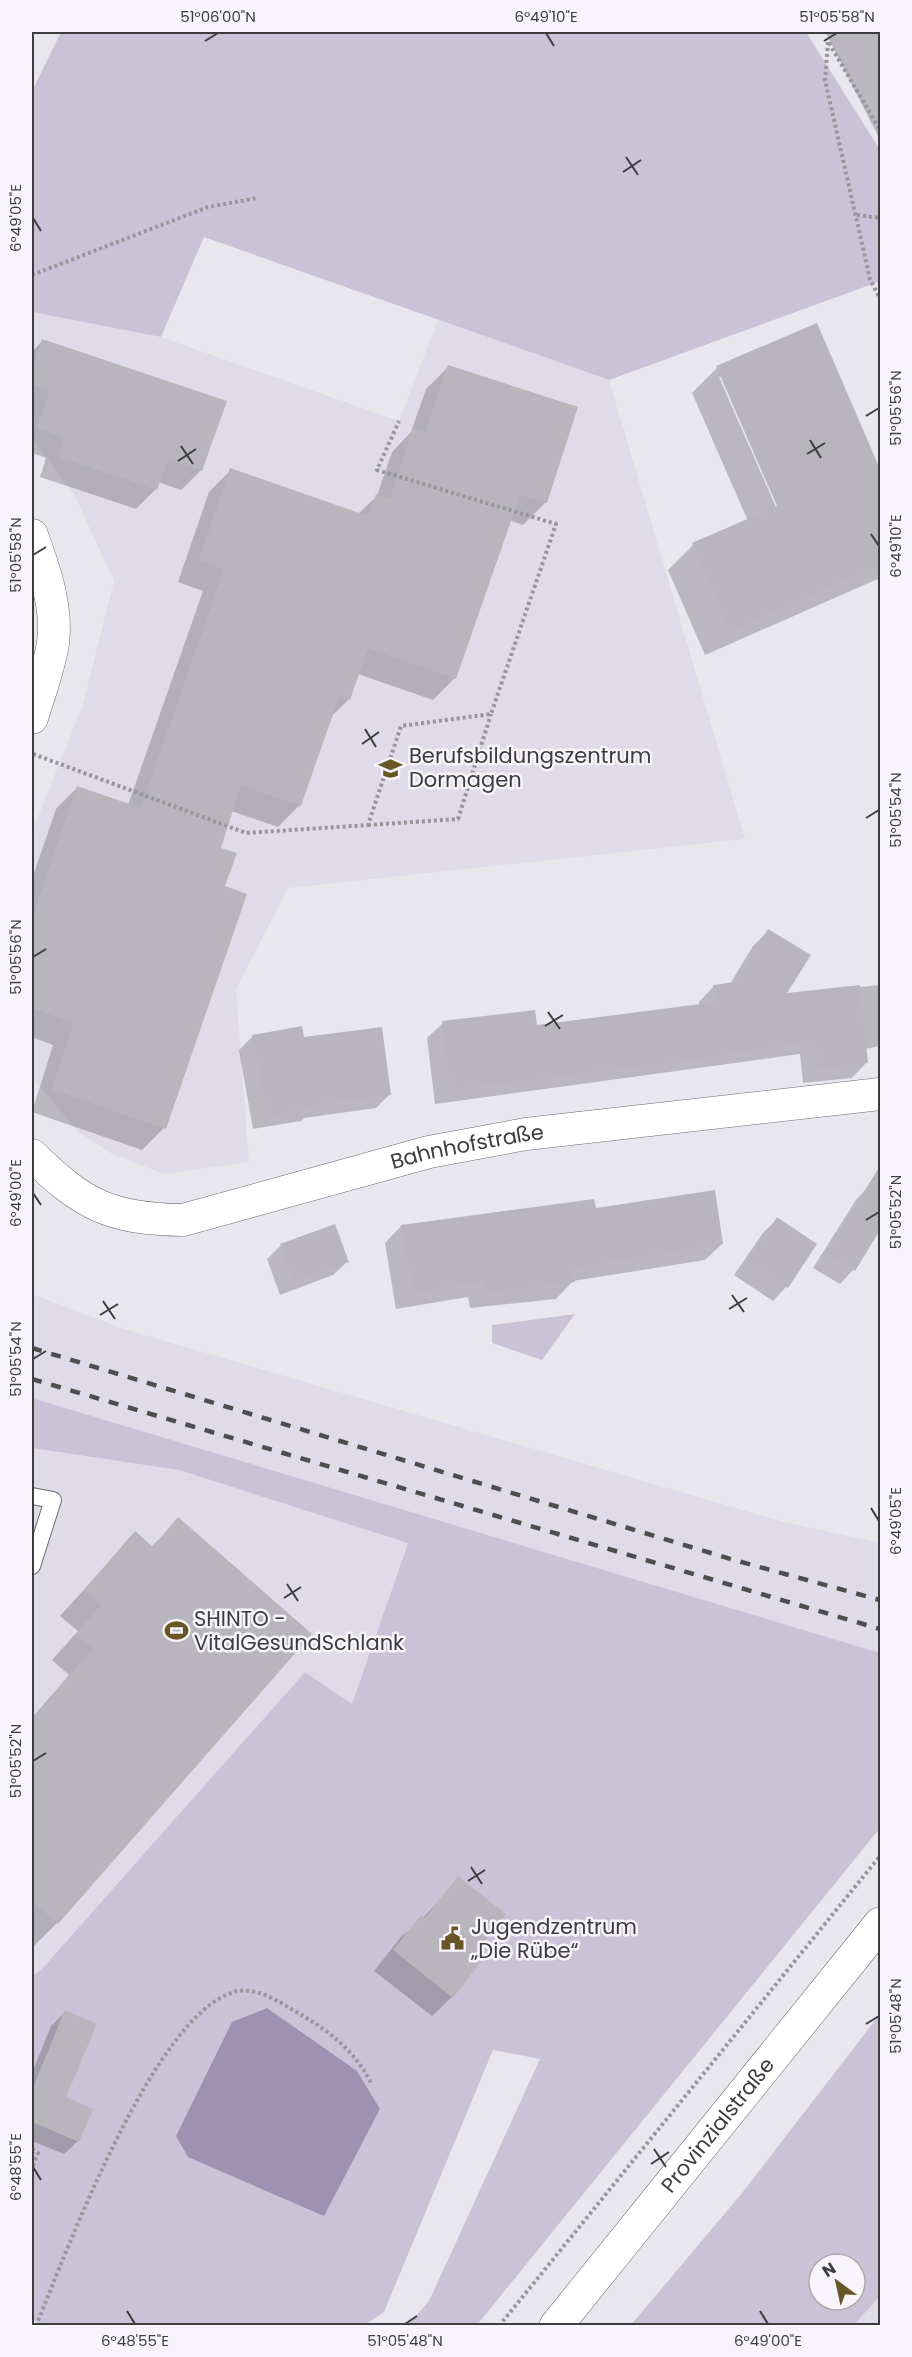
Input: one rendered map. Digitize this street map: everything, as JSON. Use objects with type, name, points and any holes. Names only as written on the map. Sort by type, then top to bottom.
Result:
[{"type":"main road","name":"Provinzialstraße","points":[[556,2325],[880,1924]]},
{"type":"street","points":[[32,536],[37,567],[51,601],[53,642],[32,718]]},
{"type":"street","name":"Bahnhofstraße","points":[[32,1155],[66,1188],[98,1206],[142,1219],[183,1220],[457,1146],[526,1134],[880,1094]]},
{"type":"lane","points":[[32,1496],[53,1500],[32,1566]]},
{"type":"path","points":[[880,130],[828,42],[825,80],[870,279],[880,299]]},
{"type":"path","points":[[32,275],[208,207],[257,198]]},
{"type":"path","points":[[857,216],[880,218]]},
{"type":"path","points":[[32,753],[246,833],[458,819],[556,524],[377,470],[399,421]]},
{"type":"path","points":[[368,825],[401,726],[491,714]]},
{"type":"path","points":[[499,2325],[880,1856]]},
{"type":"path","points":[[36,2325],[95,2180],[165,2054],[202,2010],[235,1992],[266,1994],[344,2044],[371,2083]]},
{"type":"path","points":[[32,2149],[38,2153],[32,2167]]},
{"type":"shaded area","points":[[61,32],[806,32],[880,150],[880,286],[878,282],[609,380],[204,237],[161,337],[32,312],[32,91]]},
{"type":"shaded area","name":"Berufsbildungszentrum Dormagen","points":[[32,312],[161,337],[399,421],[438,320],[609,380],[745,839],[288,888],[236,989],[249,1162],[164,1174],[112,1154],[78,1132],[32,1077],[32,832],[83,704],[114,581],[74,494],[32,439]]},
{"type":"shaded area","points":[[32,1294],[124,1329],[784,1522],[880,1543],[880,1653],[32,1398]]},
{"type":"shaded area","points":[[575,1314],[542,1360],[492,1343],[492,1325]]},
{"type":"shaded area","points":[[32,1398],[880,1653],[880,1828],[477,2325],[408,2325],[429,2301],[540,2059],[493,2050],[384,2312],[365,2325],[44,2326],[32,2320],[32,1976],[41,1970],[305,1672],[352,1704],[408,1543],[179,1470],[32,1448]]},
{"type":"shaded area","points":[[32,1448],[179,1470],[408,1542],[352,1704],[305,1672],[41,1970],[32,1976]]},
{"type":"shaded area","points":[[267,2008],[357,2071],[380,2109],[324,2216],[188,2157],[176,2136],[232,2022]]},
{"type":"shaded area","points":[[880,2014],[880,2296],[867,2310],[867,2252],[807,2252],[807,2312],[866,2312],[854,2325],[631,2325],[742,2193]]},
{"type":"shaded area","points":[[880,2296],[880,2325],[854,2325],[867,2312]]},
{"type":"building","points":[[817,323],[880,469],[880,565],[730,631],[692,543],[777,506],[716,366]]},
{"type":"building","points":[[42,339],[227,401],[202,471],[168,459],[157,490],[59,457],[65,438],[37,428],[50,390],[32,384],[32,371]]},
{"type":"building","points":[[448,365],[578,407],[547,503],[520,495],[456,679],[368,648],[350,700],[339,697],[301,806],[241,785],[221,848],[237,853],[225,886],[247,894],[166,1129],[51,1089],[74,1023],[32,1008],[32,918],[77,786],[141,808],[224,569],[199,560],[230,468],[368,516],[376,494],[390,499],[413,429],[425,432]]},
{"type":"building","points":[[768,929],[811,955],[787,993],[860,985],[868,1063],[818,1069],[815,1040],[700,1059],[450,1090],[442,1021],[535,1010],[537,1025],[716,1002],[713,985],[736,982]]},
{"type":"building","points":[[302,1026],[304,1037],[382,1027],[391,1095],[316,1105],[316,1108],[267,1116],[252,1035]]},
{"type":"building","points":[[880,1166],[880,1230],[855,1271],[826,1253]]},
{"type":"building","points":[[715,1190],[723,1244],[572,1268],[575,1282],[486,1292],[484,1281],[413,1293],[401,1225],[594,1199],[596,1208]]},
{"type":"building","points":[[777,1217],[817,1244],[788,1288],[747,1261]]},
{"type":"building","points":[[335,1224],[349,1262],[294,1282],[280,1244]]},
{"type":"building","points":[[178,1517],[312,1634],[58,1924],[32,1901],[32,1718],[93,1649],[76,1634],[101,1605],[84,1590],[135,1531],[153,1547]]},
{"type":"building","points":[[458,1876],[506,1914],[473,1956],[481,1962],[453,1998],[393,1950],[421,1915],[425,1918]]},
{"type":"building","points":[[65,2010],[97,2024],[66,2097],[93,2109],[79,2142],[32,2122],[32,2090]]},
{"type":"railway","points":[[32,1348],[734,1560],[880,1600]]},
{"type":"railway","points":[[32,1379],[880,1629]]},
{"type":"place","name":"Berufsbildungszentrum Dormagen","points":[[391,768]]},
{"type":"place","name":"SHINTO - VitalGesundSchlank","points":[[176,1631]]},
{"type":"place","name":"Jugendzentrum „Die Rübe“","points":[[453,1939]]}]
